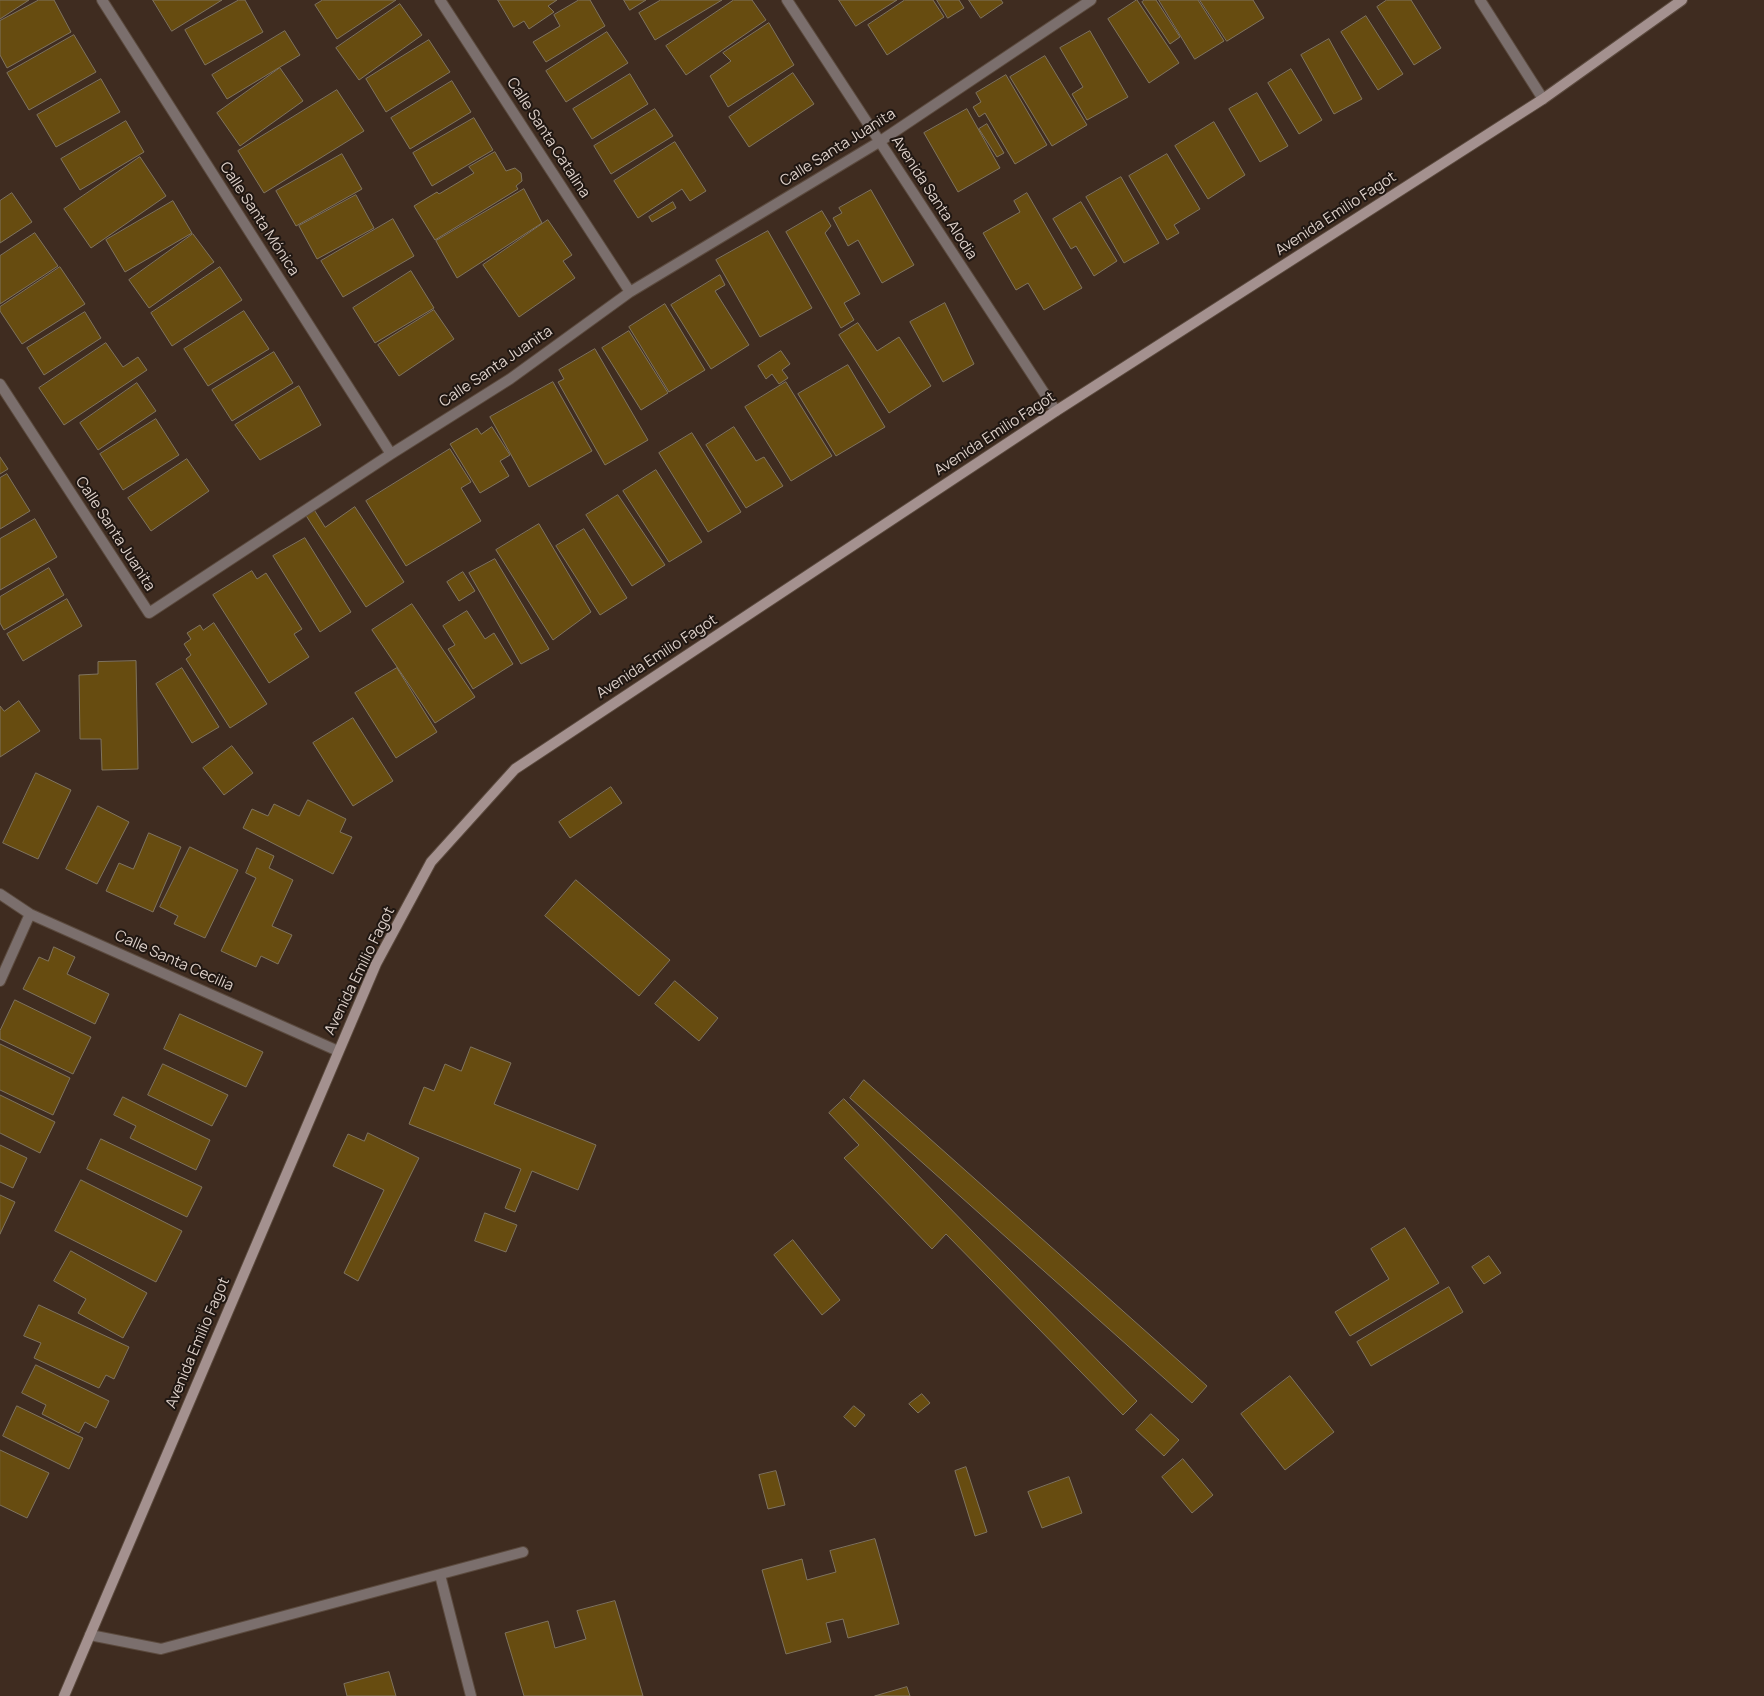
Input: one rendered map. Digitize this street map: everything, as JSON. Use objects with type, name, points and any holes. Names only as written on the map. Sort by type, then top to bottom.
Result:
[{"type":"street","name":"Calle Santa Mónica","points":[[102,0],[391,454]]},
{"type":"street","name":"Calle Santa Catalina","points":[[440,0],[630,292]]},
{"type":"street","name":"Avenida Santa Alodia","points":[[787,0],[1056,411]]},
{"type":"street","name":"Calle Santa Juanita","points":[[0,384],[149,613],[391,454],[510,379],[630,292],[879,142],[1091,0]]},
{"type":"street","points":[[1480,0],[1543,99]]},
{"type":"street","name":"Avenida Emilio Fagot","points":[[64,1696],[376,964],[431,862],[515,769],[1056,411],[1543,99],[1682,0]]},
{"type":"street","name":"Calle Santa Cecilia","points":[[0,894],[30,914],[338,1051]]},
{"type":"street","points":[[0,981],[30,914]]},
{"type":"street","points":[[90,1635],[161,1649],[523,1552]]},
{"type":"street","points":[[440,1575],[472,1696]]},
{"type":"building","points":[[0,0],[29,0],[0,19]]},
{"type":"building","points":[[39,0],[54,0],[71,32],[7,68],[0,55],[0,21]]},
{"type":"building","points":[[153,0],[222,0],[172,31]]},
{"type":"building","points":[[239,0],[245,0],[263,32],[205,65],[185,30]]},
{"type":"building","points":[[323,0],[396,0],[337,39],[315,5]]},
{"type":"building","points":[[498,0],[557,0],[548,6],[554,12],[529,29],[524,21],[514,27]]},
{"type":"building","points":[[579,0],[590,0],[605,26],[546,62],[533,42],[560,26],[554,15]]},
{"type":"building","points":[[624,0],[646,0],[630,10]]},
{"type":"building","points":[[661,0],[722,0],[655,40],[639,13]]},
{"type":"building","points":[[734,0],[752,0],[766,20],[686,75],[666,46]]},
{"type":"building","points":[[839,0],[897,0],[856,26]]},
{"type":"building","points":[[905,0],[933,0],[944,17],[887,55],[868,25]]},
{"type":"building","points":[[937,0],[959,0],[964,8],[948,18]]},
{"type":"building","points":[[969,0],[1001,0],[1003,3],[981,18]]},
{"type":"building","points":[[1137,0],[1179,63],[1149,83],[1108,19]]},
{"type":"building","points":[[1145,0],[1156,0],[1180,37],[1170,44],[1142,2]]},
{"type":"building","points":[[1159,0],[1198,0],[1224,41],[1195,59]]},
{"type":"building","points":[[1200,0],[1253,0],[1264,18],[1227,41]]},
{"type":"building","points":[[1387,0],[1411,0],[1441,48],[1414,65],[1377,7]]},
{"type":"building","points":[[400,4],[422,35],[359,80],[336,48]]},
{"type":"building","points":[[1366,16],[1403,74],[1378,90],[1341,32]]},
{"type":"building","points":[[769,23],[794,65],[728,107],[710,76],[731,61],[723,53]]},
{"type":"building","points":[[285,31],[300,55],[227,99],[212,75]]},
{"type":"building","points":[[1090,31],[1128,97],[1087,120],[1072,94],[1083,87],[1060,48]]},
{"type":"building","points":[[607,32],[628,63],[566,102],[546,71]]},
{"type":"building","points":[[74,35],[96,72],[29,110],[7,73]]},
{"type":"building","points":[[1329,39],[1362,99],[1334,114],[1301,55]]},
{"type":"building","points":[[429,40],[450,72],[386,112],[366,79]]},
{"type":"building","points":[[1045,56],[1087,125],[1052,146],[1010,77]]},
{"type":"building","points":[[280,68],[303,101],[240,146],[217,113]]},
{"type":"building","points":[[1291,69],[1322,120],[1299,134],[1268,83]]},
{"type":"building","points":[[793,73],[814,104],[749,147],[729,117]]},
{"type":"building","points":[[630,74],[648,104],[592,139],[573,109]]},
{"type":"building","points":[[1006,75],[1047,145],[1015,164],[985,113],[979,117],[973,107],[981,102],[976,93]]},
{"type":"building","points":[[101,79],[120,112],[56,147],[37,115]]},
{"type":"building","points":[[452,81],[471,112],[410,149],[391,118]]},
{"type":"building","points":[[337,90],[364,131],[264,193],[238,151]]},
{"type":"building","points":[[1257,93],[1288,146],[1260,162],[1229,109]]},
{"type":"building","points":[[655,109],[673,136],[611,174],[594,146]]},
{"type":"building","points":[[967,109],[1000,168],[958,192],[924,133]]},
{"type":"building","points":[[474,118],[493,150],[432,186],[413,153]]},
{"type":"building","points":[[126,121],[144,152],[80,190],[61,159]]},
{"type":"building","points":[[1214,122],[1245,175],[1208,199],[1175,146]]},
{"type":"building","points":[[987,124],[1004,153],[997,157],[979,129]]},
{"type":"building","points":[[675,142],[706,191],[690,201],[682,189],[638,218],[614,181]]},
{"type":"building","points":[[495,152],[506,171],[515,168],[521,173],[522,181],[516,186],[518,189],[435,240],[414,206],[437,192],[439,194],[474,173],[469,167]]},
{"type":"building","points":[[342,154],[362,189],[296,226],[276,191]]},
{"type":"building","points":[[1167,154],[1200,209],[1174,225],[1179,233],[1167,240],[1129,176]]},
{"type":"building","points":[[140,157],[166,196],[91,248],[64,209]]},
{"type":"building","points":[[1121,177],[1159,243],[1124,263],[1086,197]]},
{"type":"building","points":[[524,189],[542,223],[457,278],[436,241]]},
{"type":"building","points":[[871,190],[914,265],[882,283],[858,240],[848,246],[833,218],[842,213],[839,208]]},
{"type":"building","points":[[12,193],[32,222],[0,243],[0,201]]},
{"type":"building","points":[[1027,193],[1082,288],[1044,310],[1028,283],[1016,290],[983,233],[1020,212],[1014,201]]},
{"type":"building","points":[[356,195],[374,228],[317,259],[299,226]]},
{"type":"building","points":[[173,201],[192,233],[125,272],[106,240]]},
{"type":"building","points":[[673,202],[676,208],[652,222],[649,217]]},
{"type":"building","points":[[1081,202],[1117,261],[1094,276],[1076,246],[1071,249],[1053,219]]},
{"type":"building","points":[[822,211],[831,226],[825,233],[860,294],[844,303],[854,320],[841,328],[786,232]]},
{"type":"building","points":[[393,219],[414,256],[343,297],[321,261]]},
{"type":"building","points":[[548,220],[572,255],[563,261],[575,278],[519,317],[483,265]]},
{"type":"building","points":[[768,231],[812,308],[760,337],[716,260]]},
{"type":"building","points":[[35,233],[58,266],[0,304],[0,256]]},
{"type":"building","points":[[193,234],[214,262],[149,308],[129,280]]},
{"type":"building","points":[[60,267],[85,304],[22,344],[0,311],[0,307]]},
{"type":"building","points":[[220,267],[242,300],[172,346],[151,313]]},
{"type":"building","points":[[411,271],[434,308],[375,343],[353,308]]},
{"type":"building","points":[[720,275],[725,285],[715,291],[749,345],[711,369],[671,305]]},
{"type":"building","points":[[945,303],[974,364],[943,382],[910,322]]},
{"type":"building","points":[[665,304],[705,370],[669,392],[629,327]]},
{"type":"building","points":[[434,310],[454,339],[399,376],[378,345]]},
{"type":"building","points":[[244,311],[269,349],[208,386],[184,349]]},
{"type":"building","points":[[85,312],[101,338],[44,375],[27,348]]},
{"type":"building","points":[[858,323],[877,351],[899,337],[931,386],[889,413],[839,335]]},
{"type":"building","points":[[629,331],[668,393],[641,410],[602,348]]},
{"type":"building","points":[[106,343],[123,367],[138,357],[147,370],[64,425],[39,388]]},
{"type":"building","points":[[595,349],[648,440],[605,465],[558,382],[564,379],[559,370]]},
{"type":"building","points":[[781,351],[790,364],[782,370],[788,378],[779,384],[772,374],[766,379],[758,366]]},
{"type":"building","points":[[274,352],[293,383],[232,421],[212,390]]},
{"type":"building","points":[[848,365],[885,427],[836,456],[798,394]]},
{"type":"building","points":[[553,382],[592,451],[529,487],[490,417]]},
{"type":"building","points":[[786,382],[832,456],[791,481],[745,407]]},
{"type":"building","points":[[137,383],[156,411],[98,450],[80,423]]},
{"type":"building","points":[[299,386],[321,425],[260,460],[235,425]]},
{"type":"building","points":[[156,419],[179,455],[123,490],[100,454]]},
{"type":"building","points":[[492,427],[510,455],[500,461],[509,476],[480,493],[450,444],[477,428],[481,434]]},
{"type":"building","points":[[734,427],[756,461],[764,457],[783,486],[746,508],[706,445]]},
{"type":"building","points":[[692,433],[741,512],[708,532],[659,453]]},
{"type":"building","points":[[450,449],[471,482],[461,488],[481,521],[406,566],[366,501]]},
{"type":"building","points":[[0,457],[8,469],[0,474]]},
{"type":"building","points":[[187,459],[209,491],[151,531],[128,498]]},
{"type":"building","points":[[656,470],[702,542],[669,562],[623,491]]},
{"type":"building","points":[[7,474],[30,511],[0,529],[0,478]]},
{"type":"building","points":[[618,495],[665,565],[632,586],[586,515]]},
{"type":"building","points":[[355,507],[404,582],[366,607],[305,514],[313,508],[325,527]]},
{"type":"building","points":[[35,519],[57,557],[0,590],[0,539]]},
{"type":"building","points":[[539,524],[591,612],[553,640],[496,550]]},
{"type":"building","points":[[584,529],[627,598],[600,615],[556,546]]},
{"type":"building","points":[[305,538],[351,612],[320,632],[273,556]]},
{"type":"building","points":[[495,559],[549,649],[521,664],[469,573]]},
{"type":"building","points":[[49,568],[64,595],[4,630],[0,623],[0,597]]},
{"type":"building","points":[[252,571],[257,579],[266,573],[302,629],[294,634],[309,657],[269,683],[213,595]]},
{"type":"building","points":[[463,572],[475,591],[459,601],[447,582]]},
{"type":"building","points":[[67,599],[82,626],[23,661],[7,634]]},
{"type":"building","points":[[412,604],[475,697],[435,723],[372,630]]},
{"type":"building","points":[[467,611],[485,639],[494,633],[513,664],[473,689],[448,649],[455,645],[443,626]]},
{"type":"building","points":[[214,623],[267,704],[230,728],[186,659],[191,655],[184,644],[191,639],[187,633],[200,625],[203,630]]},
{"type":"building","points":[[136,661],[138,769],[102,770],[101,739],[80,739],[79,675],[98,674],[98,662]]},
{"type":"building","points":[[182,668],[219,727],[192,743],[156,684]]},
{"type":"building","points":[[397,668],[437,732],[396,758],[355,693]]},
{"type":"building","points":[[19,701],[40,731],[0,757],[0,706],[4,711]]},
{"type":"building","points":[[353,718],[393,781],[353,806],[313,743]]},
{"type":"building","points":[[232,746],[253,773],[224,795],[203,768]]},
{"type":"building","points":[[36,773],[71,790],[38,859],[3,843]]},
{"type":"building","points":[[611,787],[622,803],[570,838],[559,822]]},
{"type":"building","points":[[308,800],[346,819],[340,832],[352,837],[333,874],[243,828],[252,809],[268,816],[274,804],[299,816]]},
{"type":"building","points":[[98,806],[129,822],[97,884],[66,869]]},
{"type":"building","points":[[149,833],[181,847],[153,912],[106,891],[119,863],[133,869]]},
{"type":"building","points":[[190,847],[238,870],[205,938],[174,924],[178,916],[160,907]]},
{"type":"building","points":[[257,848],[274,856],[269,868],[293,880],[272,926],[292,935],[278,964],[261,956],[256,967],[221,951],[256,878],[246,873]]},
{"type":"building","points":[[576,880],[670,960],[639,996],[545,916]]},
{"type":"building","points":[[54,947],[75,957],[67,974],[109,994],[95,1024],[23,989],[39,957],[48,961]]},
{"type":"building","points":[[675,981],[718,1018],[699,1041],[655,1004]]},
{"type":"building","points":[[15,1000],[91,1037],[73,1074],[0,1039],[0,1031]]},
{"type":"building","points":[[180,1014],[263,1052],[246,1087],[164,1049]]},
{"type":"building","points":[[0,1044],[70,1078],[53,1115],[0,1090]]},
{"type":"building","points":[[471,1047],[511,1063],[494,1104],[596,1145],[578,1190],[532,1171],[515,1212],[505,1208],[521,1169],[409,1124],[424,1087],[434,1091],[445,1064],[461,1071]]},
{"type":"building","points":[[163,1064],[228,1095],[212,1126],[148,1095]]},
{"type":"building","points":[[864,1080],[1207,1386],[1192,1403],[850,1098]]},
{"type":"building","points":[[0,1095],[55,1122],[40,1153],[0,1133]]},
{"type":"building","points":[[123,1097],[210,1140],[196,1170],[130,1138],[136,1126],[114,1115]]},
{"type":"building","points":[[844,1099],[1137,1401],[1123,1415],[946,1234],[932,1249],[844,1158],[859,1145],[829,1113]]},
{"type":"building","points":[[368,1133],[419,1158],[358,1281],[344,1273],[384,1190],[333,1166],[348,1134],[364,1141]]},
{"type":"building","points":[[101,1139],[202,1187],[187,1217],[87,1169]]},
{"type":"building","points":[[0,1145],[27,1158],[13,1188],[0,1182]]},
{"type":"building","points":[[81,1180],[182,1231],[156,1282],[55,1231]]},
{"type":"building","points":[[0,1195],[15,1202],[0,1234]]},
{"type":"building","points":[[485,1213],[517,1225],[506,1252],[475,1241]]},
{"type":"building","points":[[1405,1228],[1439,1283],[1350,1336],[1335,1312],[1389,1279],[1371,1249]]},
{"type":"building","points":[[793,1240],[840,1300],[822,1315],[774,1255]]},
{"type":"building","points":[[71,1251],[147,1293],[123,1338],[78,1313],[86,1299],[54,1281]]},
{"type":"building","points":[[1489,1256],[1501,1273],[1484,1284],[1472,1267]]},
{"type":"building","points":[[1449,1287],[1463,1312],[1371,1366],[1357,1342]]},
{"type":"building","points":[[39,1305],[129,1347],[114,1379],[106,1375],[99,1388],[34,1358],[41,1343],[24,1336]]},
{"type":"building","points":[[36,1365],[109,1401],[96,1428],[85,1422],[79,1433],[42,1414],[46,1405],[22,1393]]},
{"type":"building","points":[[1290,1376],[1334,1432],[1285,1470],[1241,1414]]},
{"type":"building","points":[[922,1394],[930,1403],[918,1413],[909,1404]]},
{"type":"building","points":[[17,1406],[83,1438],[69,1469],[3,1436]]},
{"type":"building","points":[[854,1406],[865,1415],[855,1427],[844,1417]]},
{"type":"building","points":[[1151,1414],[1179,1440],[1164,1456],[1136,1430]]},
{"type":"building","points":[[0,1450],[49,1473],[27,1518],[0,1505]]},
{"type":"building","points":[[1183,1459],[1213,1495],[1192,1513],[1162,1477]]},
{"type":"building","points":[[966,1467],[987,1532],[975,1536],[955,1471]]},
{"type":"building","points":[[776,1471],[785,1505],[768,1509],[759,1475]]},
{"type":"building","points":[[1069,1477],[1082,1513],[1042,1528],[1028,1492]]},
{"type":"building","points":[[875,1539],[899,1624],[848,1638],[843,1619],[826,1623],[831,1642],[786,1654],[762,1570],[802,1559],[807,1580],[836,1572],[830,1551]]},
{"type":"building","points":[[615,1601],[643,1696],[524,1696],[505,1633],[548,1621],[555,1648],[586,1639],[577,1611]]},
{"type":"building","points":[[389,1672],[396,1696],[347,1696],[344,1684]]},
{"type":"building","points":[[907,1687],[910,1696],[875,1696]]}]
